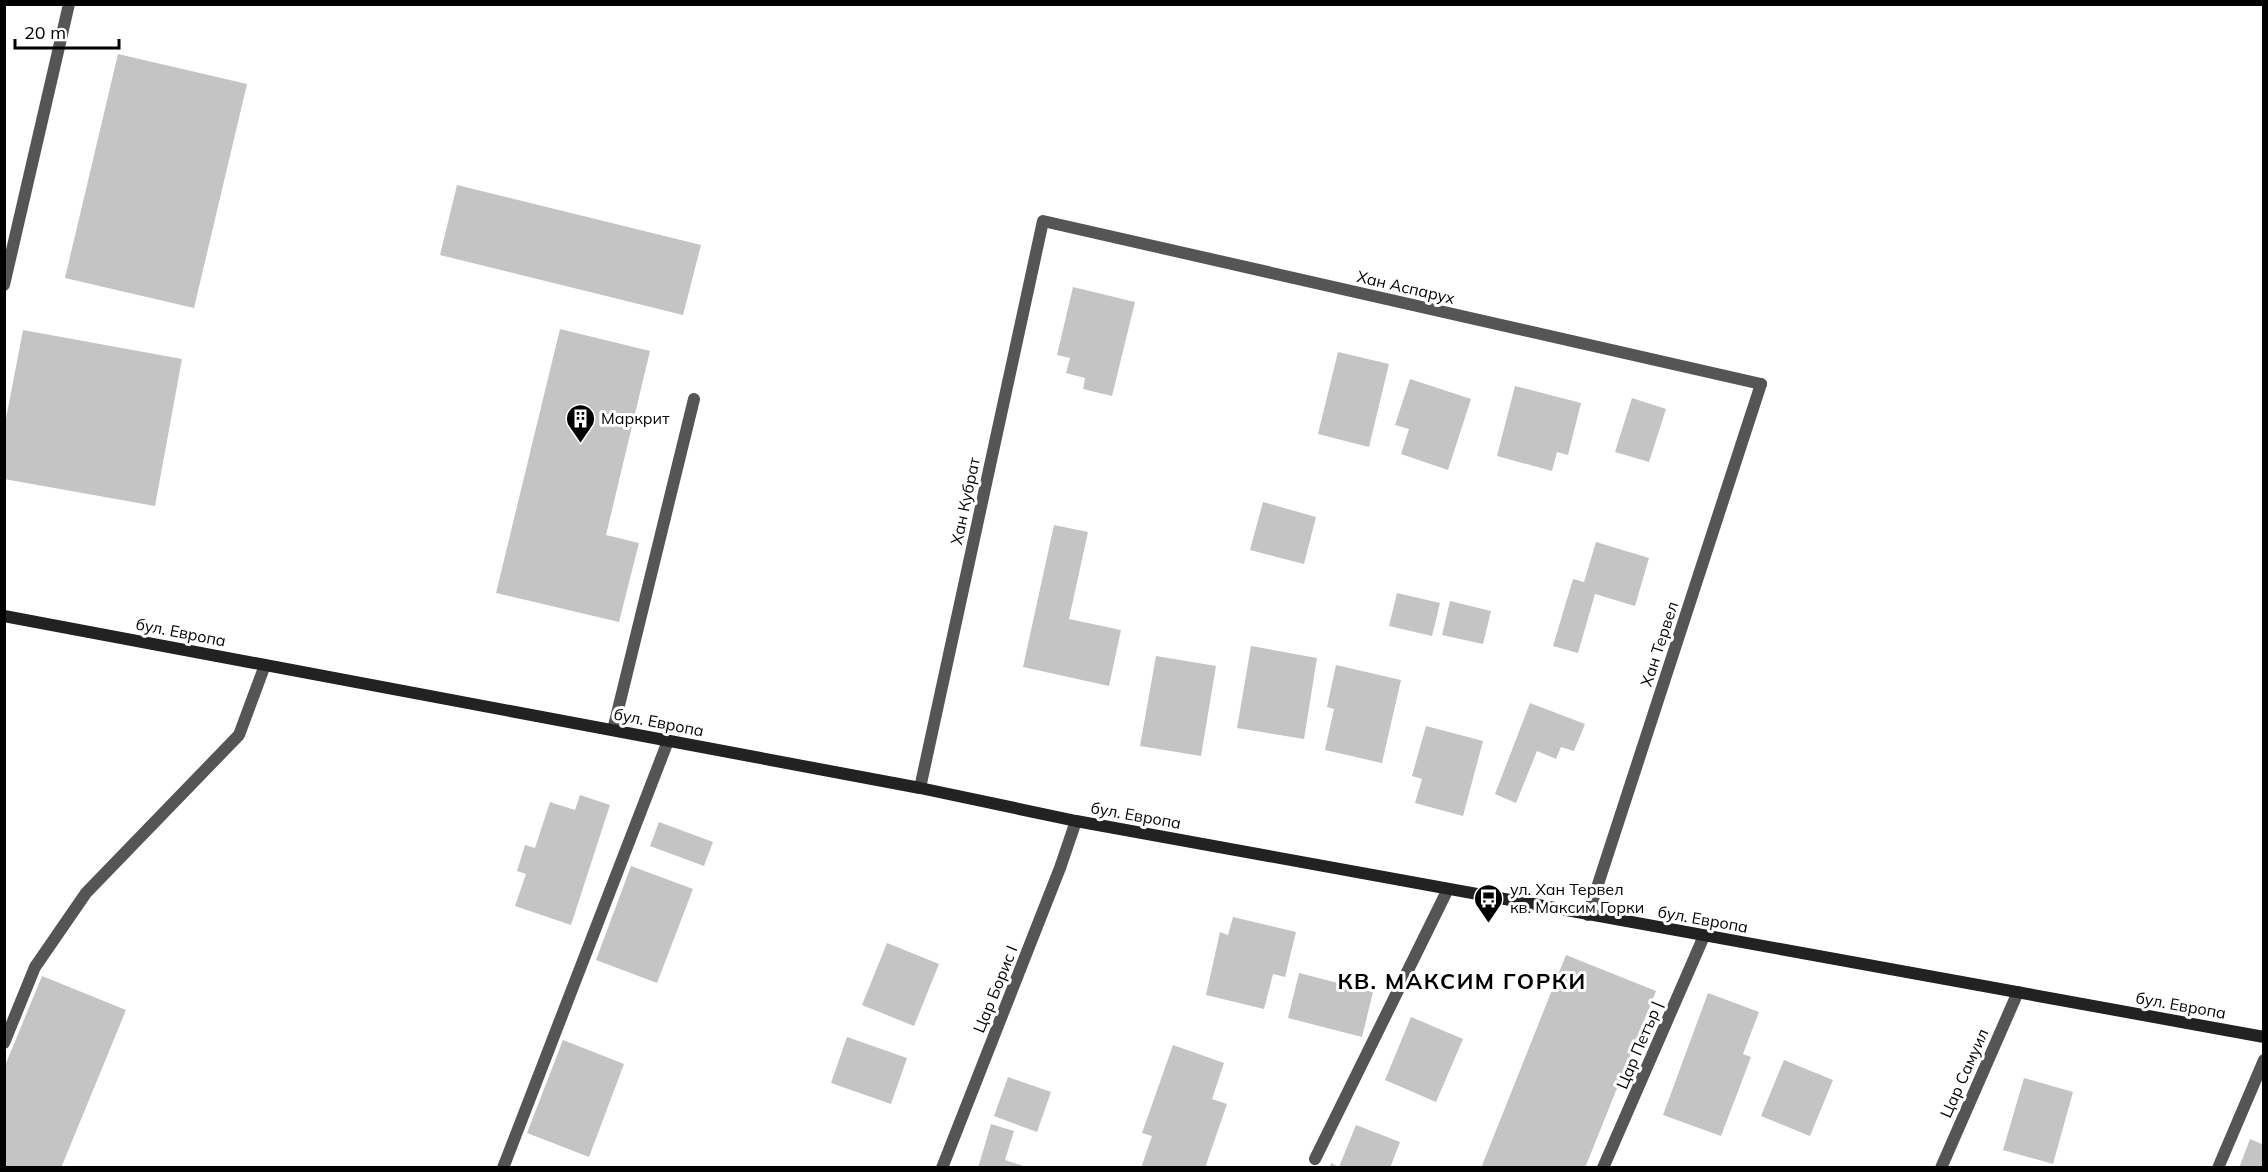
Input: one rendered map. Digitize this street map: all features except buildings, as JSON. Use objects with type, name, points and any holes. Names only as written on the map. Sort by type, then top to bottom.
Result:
[{"type":"street","points":[[4,285],[69,4]]},
{"type":"street","name":"Хан Аспарух","points":[[1043,221],[1761,384]]},
{"type":"street","name":"Хан Кубрат","points":[[920,788],[1043,221]]},
{"type":"street","name":"Хан Тервел","points":[[1588,915],[1761,384]]},
{"type":"street","points":[[613,730],[694,399]]},
{"type":"street","name":"бул. Европа","points":[[4,616],[920,788],[1076,821],[2264,1037]]},
{"type":"street","points":[[4,1043],[35,967],[86,893],[239,735],[264,665]]},
{"type":"street","points":[[503,1167],[668,741]]},
{"type":"street","name":"Цар Борис I","points":[[942,1167],[1060,868],[1076,821]]},
{"type":"street","points":[[1315,1159],[1448,889]]},
{"type":"street","name":"Цар Петър |","points":[[1603,1167],[1704,936]]},
{"type":"street","name":"Цар Самуил","points":[[1941,1167],[2018,992]]},
{"type":"street","points":[[2218,1167],[2264,1060]]},
{"type":"place","name":"Маркрит","points":[[580,444]]},
{"type":"place","name":"ул. Хан Тервел кв. Максим Горки","points":[[1489,924]]},
{"type":"district","name":"КВ. МАКСИМ ГОРКИ","points":[[1462,981]]}]
